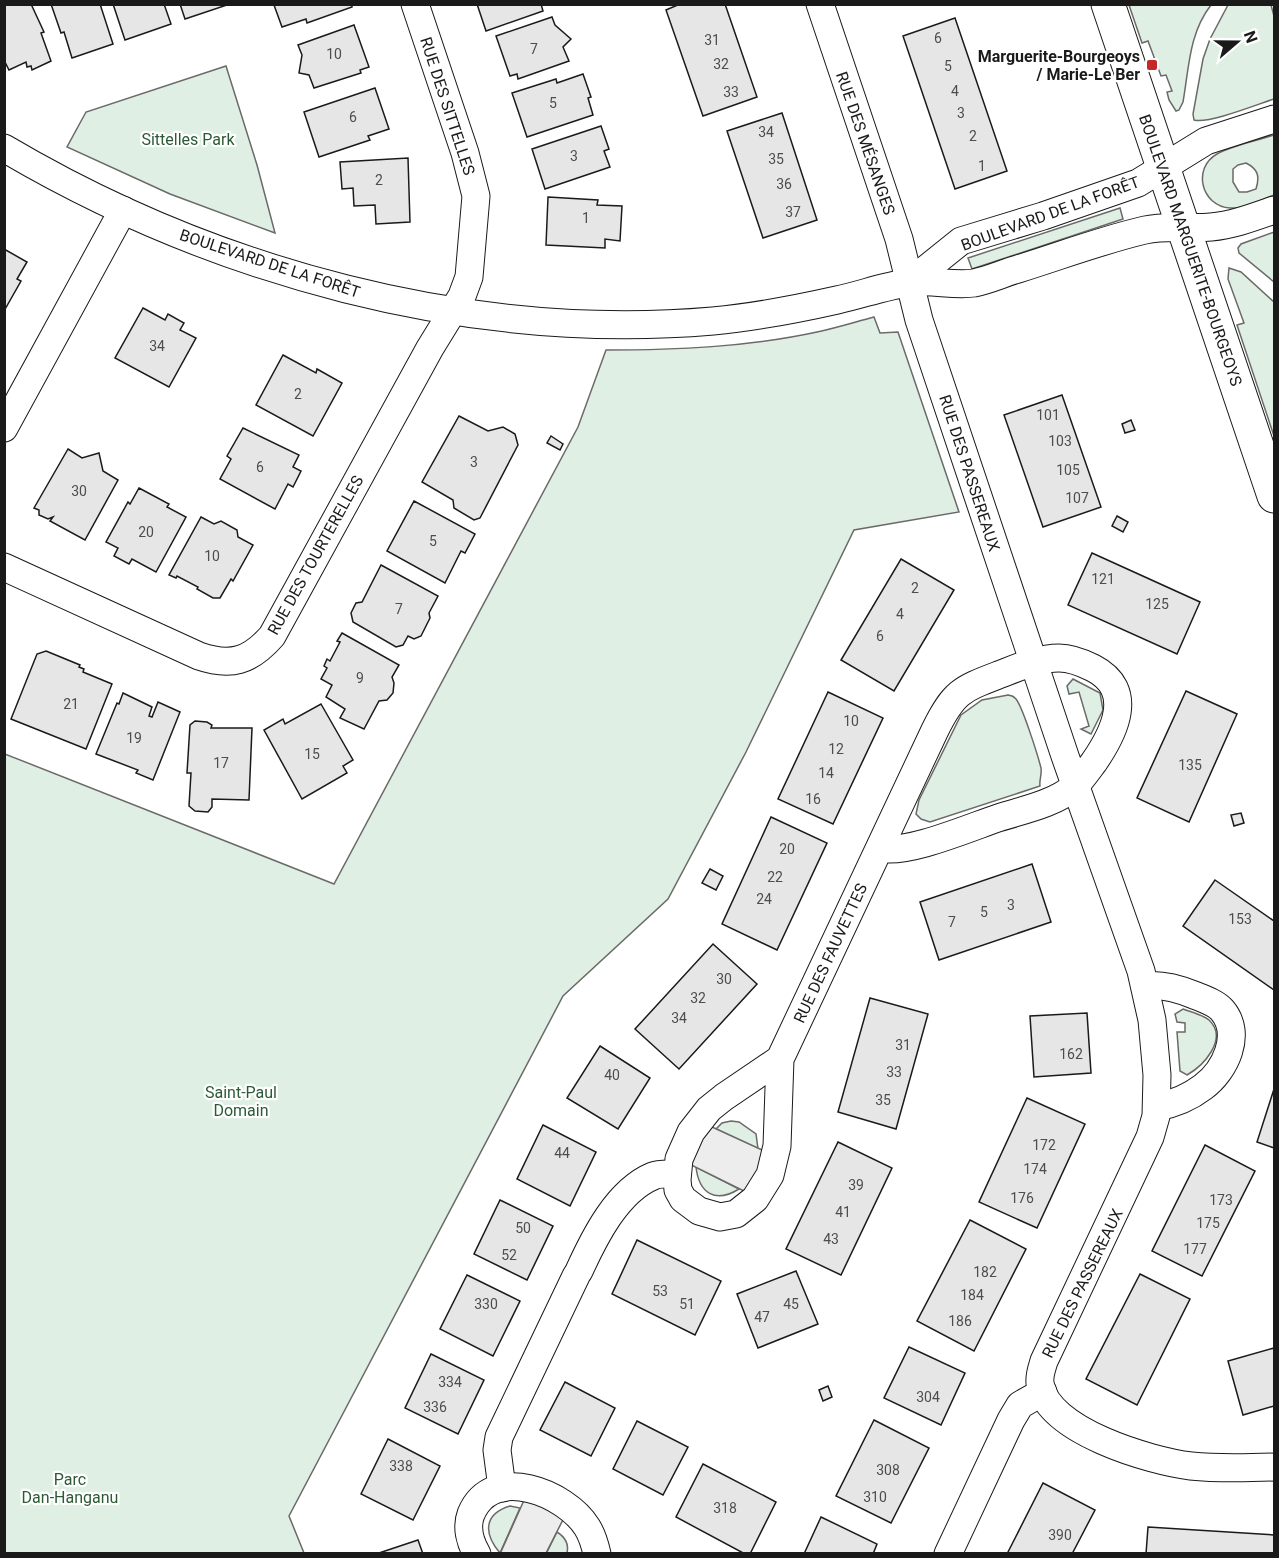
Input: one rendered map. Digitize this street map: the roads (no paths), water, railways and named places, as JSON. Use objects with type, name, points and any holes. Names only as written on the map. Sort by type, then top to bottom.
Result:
[{"type":"street","name":"RUE DES SITTELLES","points":[[415,4],[465,153],[476,196],[470,277],[462,296],[452,311]]},
{"type":"street","name":"RUE DES MÉSANGES","points":[[820,4],[899,239],[910,282]]},
{"type":"street","name":"BOULEVARD MARGUERITE-BOURGEOYS","points":[[1108,4],[1275,496]]},
{"type":"street","name":"BOULEVARD DE LA FORÊT","points":[[910,282],[961,241],[1138,183],[1206,141],[1275,119]]},
{"type":"street","name":"BOULEVARD DE LA FORÊT","points":[[4,148],[46,172],[123,210],[224,251],[312,280],[398,302],[452,311],[517,318],[618,324],[717,321],[794,309],[910,282],[974,283],[1149,229],[1210,227],[1233,223],[1275,210]]},
{"type":"street","points":[[4,428],[123,210]]},
{"type":"street","name":"RUE DES PASSEREAUX","points":[[910,282],[919,320],[1145,986],[1155,1044],[1157,1107],[1150,1137],[1044,1360],[1040,1383],[1043,1392]]},
{"type":"street","name":"RUE DES TOURTERELLES","points":[[4,567],[199,656],[216,662],[248,657],[272,636],[452,311]]},
{"type":"street","points":[[880,848],[895,850],[924,843],[1040,804],[1065,793],[1075,785],[1112,732],[1119,710],[1116,693],[1107,677],[1074,660],[1059,658],[1034,663]]},
{"type":"street","name":"RUE DES FAUVETTES","points":[[780,1059],[709,1109],[691,1132],[679,1159],[678,1190],[683,1199],[699,1211],[720,1217],[736,1214],[754,1199],[770,1175],[777,1146],[780,1059],[945,709],[955,696],[978,683],[1034,663]]},
{"type":"street","points":[[1145,986],[1172,988],[1212,1002],[1222,1010],[1231,1028],[1232,1040],[1229,1053],[1212,1079],[1185,1097],[1157,1107]]},
{"type":"street","points":[[502,1488],[497,1450],[499,1437],[595,1237],[626,1196],[639,1184],[654,1176],[677,1173]]},
{"type":"street","points":[[948,1554],[1011,1420],[1020,1405],[1043,1392],[1054,1409],[1076,1427],[1100,1440],[1132,1452],[1190,1466],[1275,1467]]},
{"type":"street","points":[[477,1554],[470,1534],[470,1516],[482,1497],[502,1488],[523,1487],[561,1503],[586,1526],[597,1554]]},
{"type":"place","name":"Marguerite-Bourgeoys / Marie-Le Ber","points":[[1152,65]]},
{"type":"park label","name":"Sittelles Park","points":[[188,139]]},
{"type":"park label","name":"Saint-Paul Domain","points":[[241,1101]]},
{"type":"park label","name":"Parc Dan-Hanganu","points":[[70,1488]]}]
